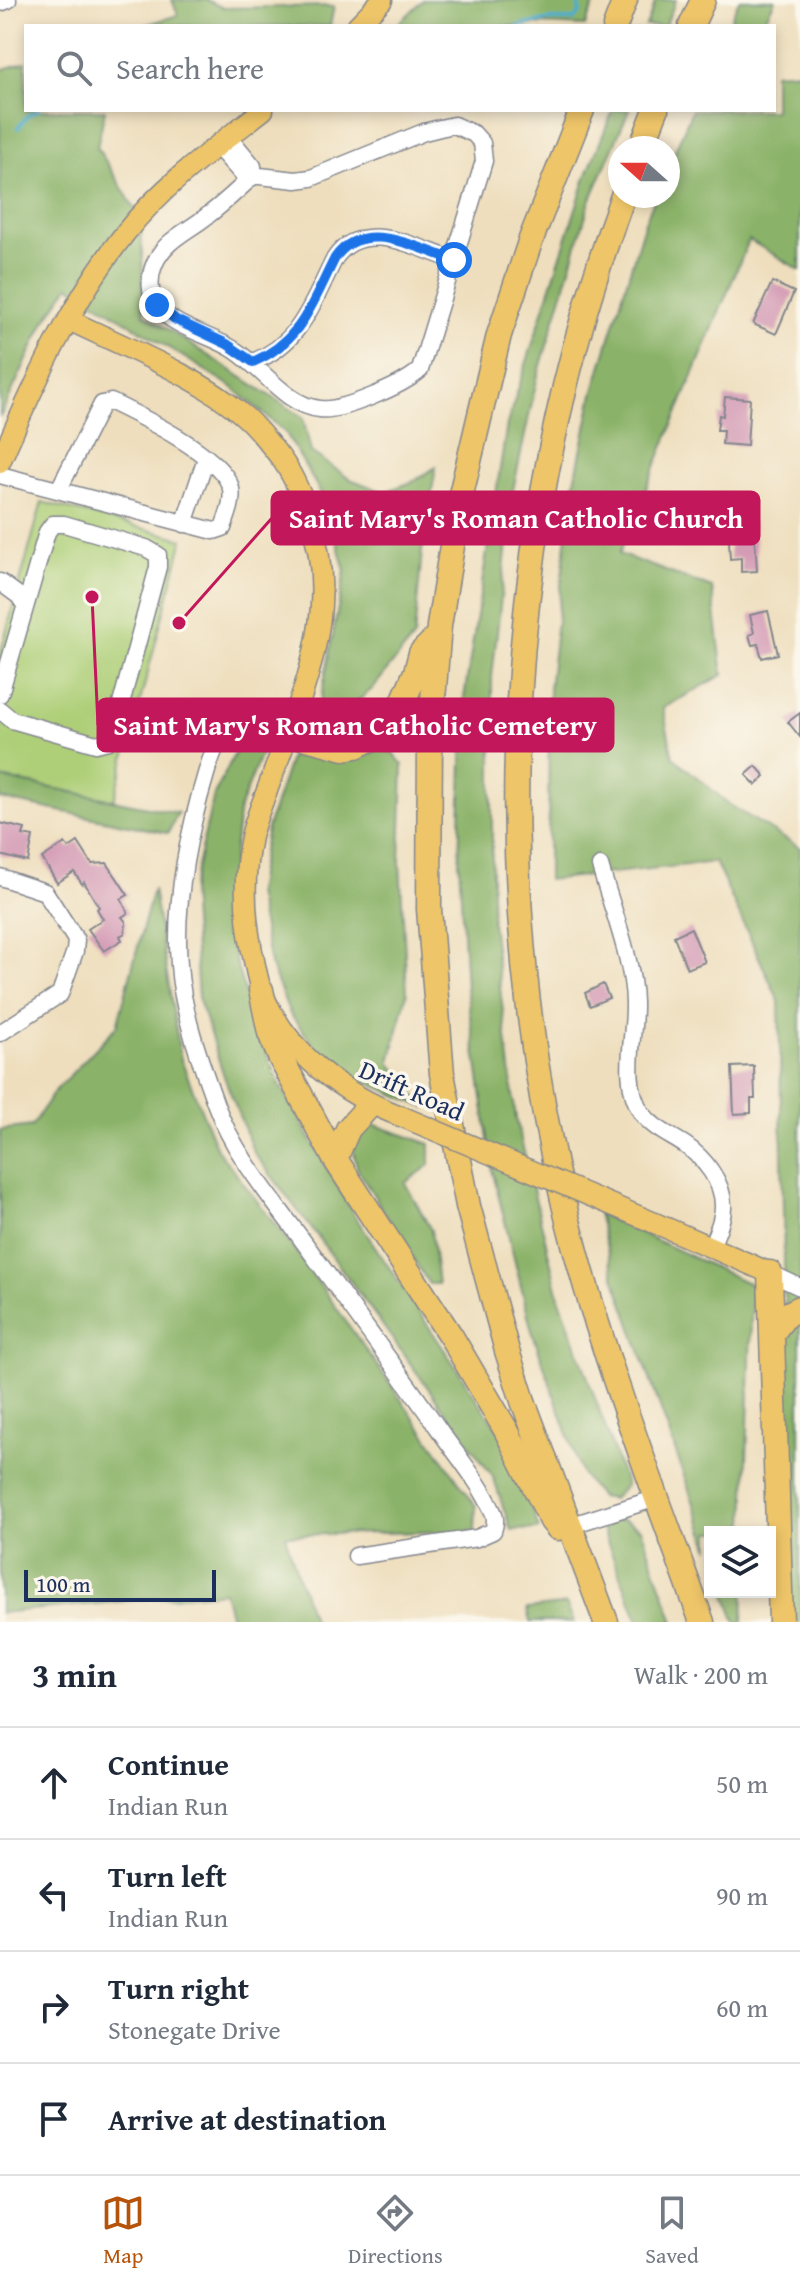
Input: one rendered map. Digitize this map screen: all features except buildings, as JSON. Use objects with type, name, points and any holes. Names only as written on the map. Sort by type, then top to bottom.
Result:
[{"type":"highway","points":[[616,24],[625,0]]},
{"type":"highway","points":[[692,24],[703,0]]},
{"type":"highway","points":[[581,112],[522,265],[489,373],[459,503],[439,635],[430,737],[429,909],[442,1074],[468,1206],[507,1351],[540,1452],[606,1622]]},
{"type":"highway","points":[[646,136],[655,112]]},
{"type":"highway","points":[[619,208],[560,405],[534,549],[524,619],[518,725],[518,850],[528,1008],[537,1073],[567,1219],[657,1498],[702,1622]]},
{"type":"highway","points":[[287,733],[344,748],[376,736],[399,711],[421,653],[439,635]]},
{"type":"highway","points":[[261,990],[270,1033],[280,1057],[335,1159],[452,1338],[506,1430],[552,1521],[578,1549]]},
{"type":"highway","points":[[335,1159],[348,1129],[370,1105]]},
{"type":"highway","points":[[770,1273],[781,1622]]},
{"type":"highway","points":[[773,1332],[786,1315],[800,1308]]},
{"type":"main road","points":[[359,24],[382,0]]},
{"type":"main road","points":[[0,462],[28,398],[69,320],[126,231],[157,197],[260,112]]},
{"type":"main road","name":"Drift Road","points":[[69,320],[220,398],[245,417],[282,459],[294,480],[315,534],[320,554],[321,627],[310,669],[252,833],[245,870],[244,904],[261,990],[274,1014],[315,1067],[370,1105],[770,1273]]},
{"type":"street","points":[[0,3],[8,0]]},
{"type":"street","points":[[454,125],[474,134],[482,143],[484,161],[454,260],[420,370],[410,380],[322,410],[298,402],[253,362],[227,344],[165,313],[157,305],[151,288],[153,267],[160,252],[253,176],[296,180],[311,178],[424,132],[454,125]]},
{"type":"street","points":[[223,142],[253,166],[253,176]]},
{"type":"street","points":[[253,362],[278,350],[290,339],[335,258],[355,239],[378,236],[454,260]]},
{"type":"street","points":[[0,475],[214,531],[223,528],[230,505],[231,487],[206,458],[111,402],[102,404],[59,489]]},
{"type":"street","points":[[184,524],[206,458]]},
{"type":"street","points":[[0,694],[47,532],[53,524],[146,548],[158,555],[158,567],[112,737],[102,744],[96,744],[12,720],[0,710]]},
{"type":"street","points":[[0,582],[19,596],[25,605]]},
{"type":"street","points":[[287,733],[261,722],[238,722],[221,736],[211,757],[197,804],[180,900],[179,968],[188,1014],[217,1107],[245,1162],[407,1383],[479,1487],[495,1518],[493,1531],[477,1538],[356,1556]]},
{"type":"street","points":[[600,866],[635,999],[630,1075],[633,1087],[640,1111],[657,1128],[687,1146],[719,1183],[724,1204],[711,1247]]},
{"type":"street","points":[[0,877],[45,892],[76,940],[60,994],[0,1033]]},
{"type":"street","points":[[770,1273],[800,1287]]},
{"type":"street","points":[[569,1526],[657,1498]]},
{"type":"green space","points":[[172,0],[207,0],[223,8],[334,6],[330,24],[149,24],[178,15]]},
{"type":"green space","points":[[423,0],[596,0],[586,24],[398,24]]},
{"type":"green space","points":[[656,0],[676,0],[666,24],[647,24]]},
{"type":"green space","points":[[739,0],[775,0],[763,24],[729,24]]},
{"type":"green space","points":[[24,63],[24,112],[105,112],[97,147],[141,219],[144,314],[303,417],[311,452],[350,479],[384,492],[412,482],[436,467],[422,551],[414,637],[373,688],[344,713],[317,719],[345,571],[326,502],[286,433],[232,387],[69,286],[44,323],[0,417],[0,70]]},
{"type":"green space","points":[[800,71],[800,270],[749,240],[619,554],[712,588],[723,675],[663,708],[673,757],[730,805],[800,848],[800,1622],[791,1622],[779,1001],[715,862],[548,880],[549,689],[571,500],[593,394],[651,208],[680,208],[680,138],[691,112],[776,112],[776,73]]},
{"type":"green space","points":[[612,112],[628,112],[618,136],[608,136],[608,159],[590,201],[537,379],[513,490],[492,677],[492,922],[516,1119],[559,1297],[626,1485],[613,1499],[600,1497],[582,1475],[532,1331],[493,1173],[466,988],[459,861],[464,698],[507,424],[586,177]]},
{"type":"green space","points":[[42,502],[183,539],[114,800],[0,778],[0,655]]},
{"type":"green space","points":[[244,735],[266,741],[239,810],[230,886],[229,940],[252,1016],[280,1085],[354,1215],[512,1451],[539,1529],[511,1530],[493,1477],[254,1153],[225,1079],[198,997],[191,891],[214,795]]},
{"type":"green space","points":[[380,748],[393,753],[403,765],[400,862],[407,993],[390,1062],[424,1107],[345,1073],[317,1049],[290,1014],[270,964],[256,893],[267,828],[293,749],[327,757],[349,758],[370,754]]},
{"type":"green space","points":[[0,778],[178,813],[168,833],[0,799]]},
{"type":"green space","points":[[153,889],[181,1060],[217,1149],[304,1262],[476,1506],[475,1531],[285,1535],[313,1622],[232,1622],[224,1592],[0,1613],[0,1130],[32,1126],[54,1092],[117,1026]]},
{"type":"green space","points":[[369,1123],[430,1144],[430,1165],[405,1183],[431,1230],[438,1284],[429,1284],[357,1168],[353,1147]]},
{"type":"green space","points":[[598,1213],[752,1285],[745,1526],[704,1526],[704,1532],[615,1280]]},
{"type":"green space","points":[[613,1520],[623,1520],[641,1529],[674,1622],[639,1622],[602,1529]]},
{"type":"green space","points":[[727,1598],[744,1598],[743,1622],[736,1622]]},
{"type":"green space","points":[[566,1604],[574,1622],[530,1622],[527,1609]]},
{"type":"waterway","points":[[529,24],[573,20],[580,13],[577,0]]},
{"type":"waterway","points":[[18,128],[28,115],[35,112]]},
{"type":"place","name":"Saint Mary's Roman Catholic Cemetery","points":[[92,597]]},
{"type":"place","name":"Saint Mary's Roman Catholic Church","points":[[179,623]]},
{"type":"route","points":[[157,305],[176,320],[227,344],[253,362],[278,350],[290,339],[335,258],[355,239],[378,236],[454,260]]}]
